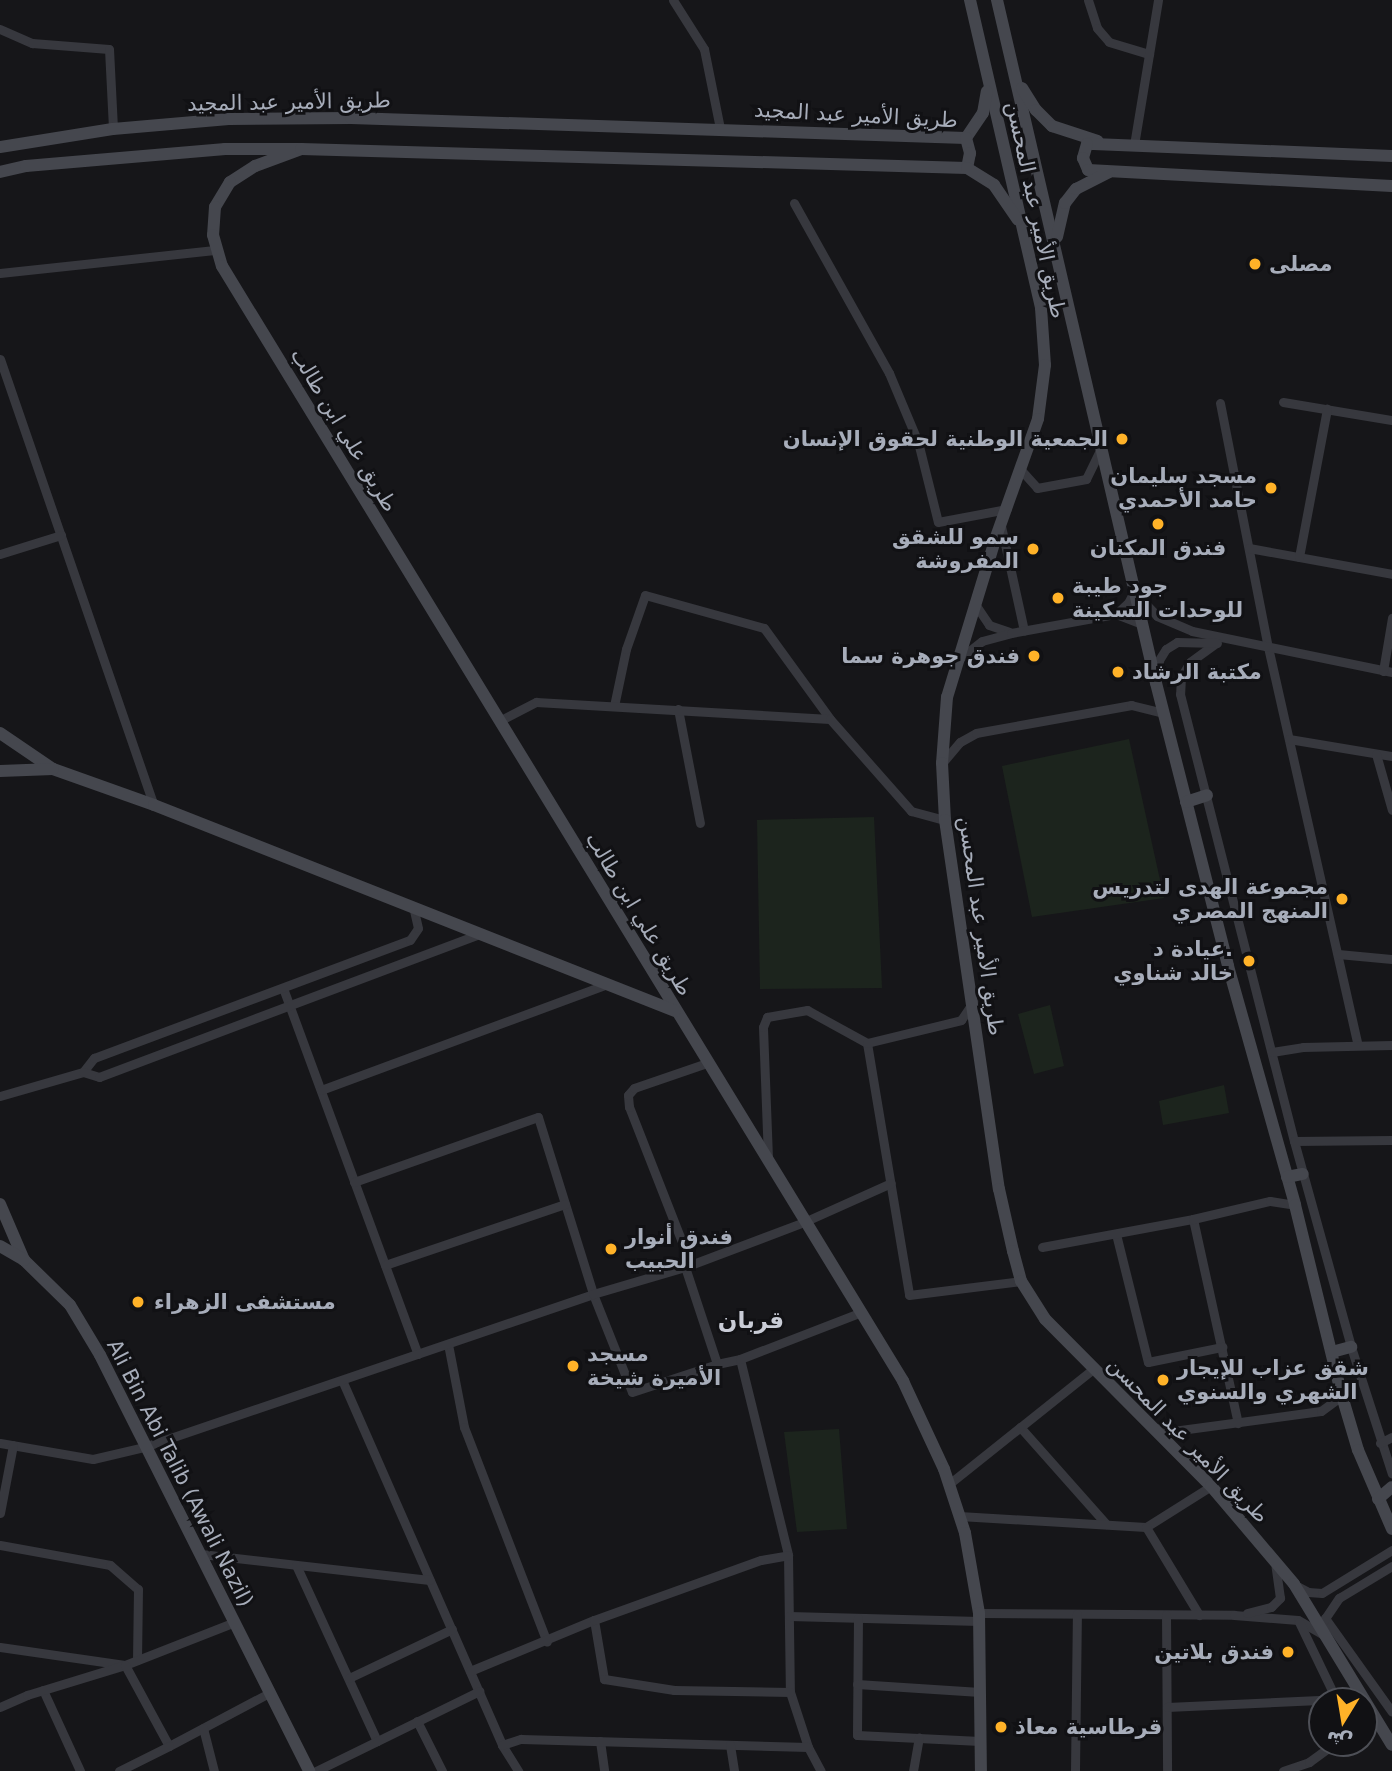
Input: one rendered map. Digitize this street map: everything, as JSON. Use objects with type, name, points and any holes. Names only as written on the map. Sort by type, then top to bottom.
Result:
[{"type":"main road","name":"طريق الأمير عبد المحسن","points":[[970,0],[1041,308],[1045,365],[1038,419],[975,604],[947,697],[942,763],[945,820],[999,1189],[1021,1280],[1045,1319],[1211,1486],[1275,1561],[1294,1584],[1322,1627],[1357,1687]]},
{"type":"main road","name":"طريق الأمير عبد المحسن","points":[[997,0],[1163,713],[1295,1205],[1342,1396],[1358,1450],[1392,1529]]},
{"type":"main road","points":[[1016,77],[1036,110],[1052,126],[1112,145]]},
{"type":"main road","points":[[966,138],[983,113],[989,84]]},
{"type":"main road","name":"طريق الأمير عبد المجيد","points":[[0,147],[113,129],[229,119],[351,118],[966,138],[971,153],[967,168]]},
{"type":"main road","points":[[1392,156],[1087,144],[1083,158],[1088,170],[1110,172],[1392,186]]},
{"type":"main road","points":[[0,172],[26,166],[225,149],[967,168],[994,185],[1023,228]]},
{"type":"main road","name":"طريق علي ابن طالب","points":[[301,149],[255,166],[230,182],[215,206],[213,235],[222,266],[859,1313],[903,1381],[949,1484],[959,1516],[979,1617],[981,1771]]},
{"type":"main road","points":[[1056,248],[1059,218],[1065,203],[1076,189],[1110,172]]},
{"type":"main road","points":[[0,733],[53,769],[154,805],[675,1011]]},
{"type":"main road","points":[[0,771],[53,769]]},
{"type":"main road","points":[[1186,802],[1207,795]]},
{"type":"main road","points":[[1287,1177],[1303,1174]]},
{"type":"main road","name":"Ali Bin Abi Talib (Awali Nazil)","points":[[0,1204],[24,1261],[70,1305],[100,1355],[309,1771]]},
{"type":"main road","points":[[0,1246],[24,1261]]},
{"type":"main road","points":[[1332,1352],[1352,1347]]},
{"type":"main road","points":[[1378,1499],[1392,1487]]},
{"type":"main road","name":"طريق الأمير عبد المحسن","points":[[1378,1729],[1392,1745]]},
{"type":"street","points":[[673,0],[704,49],[720,128]]},
{"type":"street","points":[[1088,0],[1097,28],[1109,42],[1149,54]]},
{"type":"street","points":[[1134,145],[1158,0]]},
{"type":"street","points":[[0,29],[32,43],[109,49],[113,129]]},
{"type":"street","points":[[794,203],[889,373],[918,442],[938,522],[1007,509]]},
{"type":"street","points":[[0,273],[217,250]]},
{"type":"street","points":[[0,359],[154,805]]},
{"type":"street","points":[[1283,402],[1392,420]]},
{"type":"street","points":[[1220,403],[1268,647],[1358,1045]]},
{"type":"street","points":[[1299,557],[1327,410]]},
{"type":"street","points":[[1021,470],[1037,488],[1086,479],[1097,460],[1102,444]]},
{"type":"street","points":[[1001,526],[1024,631]]},
{"type":"street","points":[[0,554],[61,535]]},
{"type":"street","points":[[1248,548],[1392,574]]},
{"type":"street","points":[[1116,614],[1128,603],[1135,591],[1157,615],[1192,631],[1387,671],[1392,618]]},
{"type":"street","points":[[614,706],[626,649],[645,595],[764,628],[830,719],[911,811],[945,820]]},
{"type":"street","points":[[975,604],[989,625],[1011,633]]},
{"type":"street","points":[[959,659],[982,641],[1011,633],[1116,614],[1144,625]]},
{"type":"street","points":[[1156,683],[1159,660],[1166,649],[1177,642],[1268,647]]},
{"type":"street","points":[[1216,643],[1190,662],[1181,677],[1180,694],[1294,1141],[1380,1443],[1392,1474]]},
{"type":"street","points":[[499,721],[536,702],[830,719]]},
{"type":"street","points":[[942,763],[960,742],[976,733],[1131,705],[1163,713]]},
{"type":"street","points":[[678,709],[700,823]]},
{"type":"street","points":[[1289,739],[1392,756]]},
{"type":"street","points":[[1376,754],[1392,810]]},
{"type":"street","points":[[83,1072],[94,1058],[410,940],[418,928],[413,907]]},
{"type":"street","points":[[0,1096],[83,1072],[99,1077],[480,934]]},
{"type":"street","points":[[1338,954],[1392,959]]},
{"type":"street","points":[[321,1090],[608,984]]},
{"type":"street","points":[[283,988],[418,1354]]},
{"type":"street","points":[[769,1164],[763,1027],[767,1017],[807,1010],[867,1043],[961,1020],[973,1002]]},
{"type":"street","points":[[867,1043],[909,1295],[1021,1280]]},
{"type":"street","points":[[1272,1052],[1392,1045]]},
{"type":"street","points":[[707,1063],[635,1088],[628,1095],[629,1107],[688,1266],[717,1364]]},
{"type":"street","points":[[355,1182],[538,1117],[593,1294],[632,1392],[740,1359],[859,1313]]},
{"type":"street","points":[[1294,1141],[1392,1140]]},
{"type":"street","points":[[0,1443],[93,1459],[144,1447],[593,1294],[688,1266],[804,1222],[891,1183]]},
{"type":"street","points":[[1042,1247],[1193,1219],[1270,1201],[1295,1205]]},
{"type":"street","points":[[385,1265],[565,1204]]},
{"type":"street","points":[[1193,1219],[1238,1423]]},
{"type":"street","points":[[1116,1234],[1148,1362],[1222,1347]]},
{"type":"street","points":[[448,1344],[464,1427],[547,1642]]},
{"type":"street","points":[[740,1359],[788,1555],[790,1692],[808,1747],[821,1771]]},
{"type":"street","points":[[949,1484],[1093,1369]]},
{"type":"street","points":[[342,1380],[502,1745],[518,1771]]},
{"type":"street","points":[[1153,1428],[1173,1431],[1321,1411],[1342,1396]]},
{"type":"street","points":[[1020,1427],[1106,1524]]},
{"type":"street","points":[[1380,1443],[1392,1437]]},
{"type":"street","points":[[0,1513],[13,1445]]},
{"type":"street","points":[[959,1516],[1146,1527],[1211,1486]]},
{"type":"street","points":[[1146,1527],[1199,1615]]},
{"type":"street","points":[[0,1545],[110,1564],[138,1589],[137,1660]]},
{"type":"street","points":[[1294,1584],[1308,1592],[1322,1593],[1392,1550]]},
{"type":"street","points":[[201,1554],[430,1580]]},
{"type":"street","points":[[470,1671],[547,1642],[594,1620],[761,1560],[788,1555]]},
{"type":"street","points":[[1234,1615],[1271,1607],[1280,1598],[1275,1561]]},
{"type":"street","points":[[296,1565],[377,1741]]},
{"type":"street","points":[[1322,1627],[1339,1598],[1392,1566]]},
{"type":"street","points":[[789,1616],[858,1618],[1077,1614],[1234,1615],[1298,1620],[1322,1627],[1392,1712]]},
{"type":"street","points":[[1075,1771],[1077,1614]]},
{"type":"street","points":[[1166,1615],[1167,1771]]},
{"type":"street","points":[[858,1618],[856,1735],[980,1741]]},
{"type":"street","points":[[594,1620],[604,1679],[674,1690],[790,1692]]},
{"type":"street","points":[[1298,1620],[1330,1687]]},
{"type":"street","points":[[0,1707],[43,1690],[125,1665],[234,1622]]},
{"type":"street","points":[[349,1678],[452,1629]]},
{"type":"street","points":[[0,1647],[125,1665]]},
{"type":"street","points":[[125,1665],[169,1746]]},
{"type":"street","points":[[857,1684],[980,1692]]},
{"type":"street","points":[[43,1690],[80,1771]]},
{"type":"street","points":[[316,1771],[479,1691]]},
{"type":"street","points":[[119,1771],[270,1693]]},
{"type":"street","points":[[1167,1707],[1308,1700]]},
{"type":"street","points":[[417,1721],[442,1771]]},
{"type":"street","points":[[203,1728],[214,1771]]},
{"type":"street","points":[[913,1771],[919,1738]]},
{"type":"street","points":[[502,1745],[521,1739],[808,1747]]},
{"type":"street","points":[[600,1741],[604,1771]]},
{"type":"street","points":[[730,1745],[734,1771]]},
{"type":"street","points":[[1283,1771],[1316,1757]]},
{"type":"shaded area","points":[[1129,739],[1164,898],[1032,917],[1002,766]]},
{"type":"shaded area","points":[[874,817],[882,988],[760,989],[757,820]]},
{"type":"shaded area","points":[[1050,1005],[1064,1066],[1034,1074],[1018,1014]]},
{"type":"shaded area","points":[[1224,1085],[1229,1113],[1163,1125],[1159,1101]]},
{"type":"shaded area","points":[[839,1429],[847,1529],[797,1532],[784,1432]]},
{"type":"place","name":"مصلى","points":[[1255,264]]},
{"type":"place","name":"الجمعية الوطنية لحقوق الإنسان","points":[[1122,439]]},
{"type":"place","name":"مسجد سليمان حامد الأحمدي","points":[[1271,488]]},
{"type":"place","name":"فندق المكنان","points":[[1158,524]]},
{"type":"place","name":"سمو للشقق المفروشة","points":[[1033,549]]},
{"type":"place","name":"جود طيبة للوحدات السكينة","points":[[1058,598]]},
{"type":"place","name":"فندق جوهرة سما","points":[[1034,656]]},
{"type":"place","name":"مكتبة الرشاد","points":[[1118,672]]},
{"type":"place","name":"مجموعة الهدى لتدريس المنهج المصري","points":[[1342,899]]},
{"type":"place","name":"عيادة د. خالد شناوي","points":[[1249,961]]},
{"type":"place","name":"فندق أنوار الحبيب","points":[[611,1249]]},
{"type":"place","name":"مستشفى الزهراء","points":[[138,1302]]},
{"type":"place","name":"مسجد الأميرة شيخة","points":[[573,1366]]},
{"type":"place","name":"شقق عزاب للإيجار الشهري والسنوي","points":[[1163,1380]]},
{"type":"place","name":"فندق بلاتين","points":[[1288,1652]]},
{"type":"place","name":"قرطاسية معاذ","points":[[1001,1727]]},
{"type":"district","name":"قربان","points":[[751,1320]]}]
